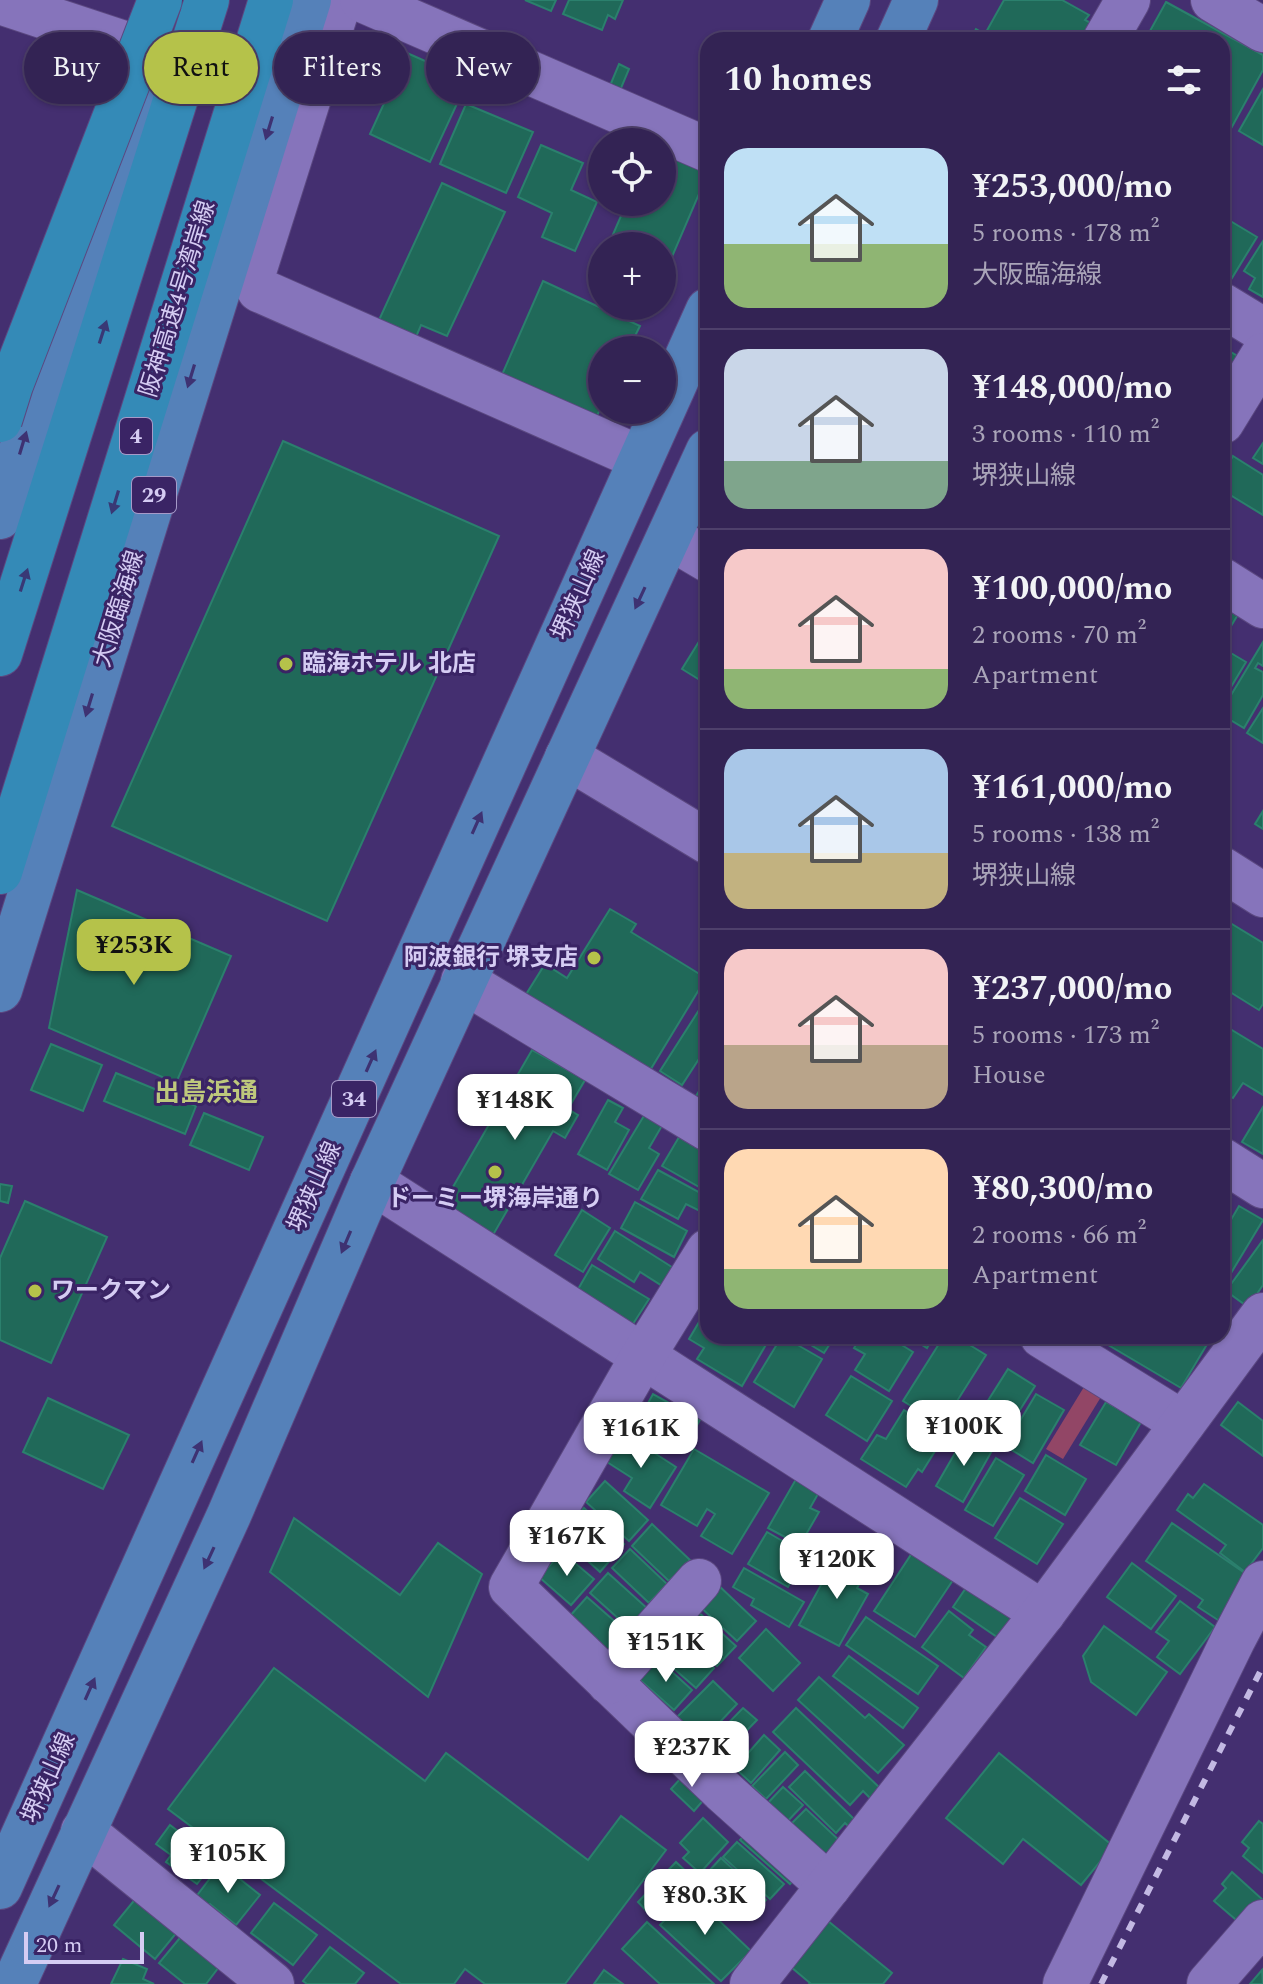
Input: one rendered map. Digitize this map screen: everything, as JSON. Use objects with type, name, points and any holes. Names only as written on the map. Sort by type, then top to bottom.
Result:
[{"type":"highway","points":[[0,420],[160,0]]},
{"type":"highway","points":[[0,654],[207,0]]},
{"type":"highway","name":"阪神高速4号湾岸線","points":[[0,872],[271,0]]},
{"type":"highway","points":[[0,906],[60,682]]},
{"type":"main road","points":[[168,32],[180,0]]},
{"type":"main road","name":"大阪臨海線","points":[[0,990],[309,0]]},
{"type":"main road","points":[[834,32],[848,0]]},
{"type":"main road","points":[[902,32],[916,0]]},
{"type":"main road","points":[[0,517],[43,380],[144,99]]},
{"type":"main road","name":"堺狭山線","points":[[0,1887],[700,327]]},
{"type":"main road","name":"堺狭山線","points":[[14,1984],[229,1515],[372,1182],[700,469]]},
{"type":"street","points":[[340,0],[252,278],[259,290],[640,458]]},
{"type":"street","points":[[362,0],[700,147]]},
{"type":"street","points":[[1110,32],[1128,0]]},
{"type":"street","points":[[1213,0],[1263,30]]},
{"type":"street","points":[[0,2],[144,50]]},
{"type":"street","points":[[1230,310],[1263,330]]},
{"type":"street","points":[[1230,409],[1263,355]]},
{"type":"street","points":[[669,537],[700,555]]},
{"type":"street","points":[[1230,585],[1263,606]]},
{"type":"street","points":[[567,757],[700,837]]},
{"type":"street","points":[[1230,874],[1263,895]]},
{"type":"street","points":[[463,981],[700,1124]]},
{"type":"street","points":[[1230,1165],[1263,1186]]},
{"type":"street","points":[[372,1182],[1043,1613]]},
{"type":"street","points":[[700,1264],[643,1356],[511,1587],[722,1790],[829,1886]]},
{"type":"street","points":[[759,1981],[829,1886],[1043,1613],[1263,1315]]},
{"type":"street","points":[[1055,1344],[1183,1423]]},
{"type":"street","points":[[609,1682],[699,1581]]},
{"type":"street","points":[[1065,1984],[1263,1583]]},
{"type":"street","points":[[83,1831],[272,1984]]},
{"type":"street","points":[[1209,1984],[1263,1922]]},
{"type":"shaded area","points":[[1087,1382],[1104,1392],[1063,1459],[1046,1449]]},
{"type":"building","points":[[525,0],[556,0],[551,11]]},
{"type":"building","points":[[569,0],[623,0],[615,19],[608,15],[602,30],[563,14]]},
{"type":"building","points":[[1004,0],[1062,0],[1089,15],[1085,20],[1098,27],[1095,32],[986,32]]},
{"type":"building","points":[[1166,2],[1221,32],[1149,32]]},
{"type":"building","points":[[1230,37],[1263,55],[1263,70],[1230,130]]},
{"type":"building","points":[[410,54],[426,61],[426,104],[457,104],[430,162],[370,134],[384,104],[410,104]]},
{"type":"building","points":[[619,64],[629,69],[619,93],[609,88]]},
{"type":"building","points":[[1263,89],[1263,145],[1239,131]]},
{"type":"building","points":[[466,104],[533,132],[506,193],[440,164]]},
{"type":"building","points":[[541,145],[583,163],[571,190],[588,198],[588,216],[591,216],[575,251],[542,237],[552,213],[518,197]]},
{"type":"building","points":[[676,158],[700,169],[700,192],[676,247],[676,232],[614,232],[621,216],[676,216]]},
{"type":"building","points":[[442,183],[505,212],[447,336],[421,325],[416,337],[379,320]]},
{"type":"building","points":[[1230,221],[1257,237],[1232,278],[1230,277]]},
{"type":"building","points":[[1263,241],[1263,297],[1249,289],[1255,278],[1244,271]]},
{"type":"building","points":[[543,281],[588,302],[588,320],[627,320],[640,326],[635,336],[588,336],[588,415],[501,377]]},
{"type":"building","points":[[1230,352],[1241,358],[1230,372]]},
{"type":"building","points":[[283,441],[499,536],[327,921],[112,826]]},
{"type":"building","points":[[1263,443],[1263,464],[1253,458]]},
{"type":"building","points":[[1233,456],[1263,475],[1263,515],[1230,495],[1230,461]]},
{"type":"building","points":[[1230,608],[1239,613],[1230,628]]},
{"type":"building","points":[[700,640],[700,680],[682,669]]},
{"type":"building","points":[[1263,642],[1263,666],[1258,663],[1255,668],[1263,672],[1263,695],[1244,728],[1230,720],[1230,697]]},
{"type":"building","points":[[1230,653],[1246,662],[1230,689]]},
{"type":"building","points":[[1263,708],[1263,743],[1247,733]]},
{"type":"building","points":[[1263,811],[1263,829],[1255,824]]},
{"type":"building","points":[[77,890],[231,956],[176,1083],[49,1028]]},
{"type":"building","points":[[610,909],[636,924],[631,932],[700,974],[700,988],[649,1072],[525,996],[545,964],[567,978]]},
{"type":"building","points":[[1230,923],[1263,943],[1263,1004],[1259,1010],[1230,992]]},
{"type":"building","points":[[700,1008],[700,1057],[682,1085],[660,1071]]},
{"type":"building","points":[[1230,1029],[1263,1049],[1263,1095],[1243,1083],[1233,1098],[1230,1096]]},
{"type":"building","points":[[51,1044],[102,1065],[83,1111],[31,1090]]},
{"type":"building","name":"ドーミー堺海岸通り","points":[[532,1050],[585,1080],[568,1109],[578,1115],[565,1138],[553,1131],[493,1235],[442,1206]]},
{"type":"building","points":[[116,1073],[196,1106],[185,1134],[104,1101]]},
{"type":"building","points":[[700,1090],[700,1108],[692,1103]]},
{"type":"building","points":[[608,1100],[623,1108],[615,1122],[629,1130],[607,1170],[578,1154]]},
{"type":"building","points":[[1263,1107],[1263,1154],[1242,1142]]},
{"type":"building","points":[[204,1113],[263,1137],[249,1170],[190,1145]]},
{"type":"building","points":[[645,1114],[663,1124],[649,1148],[659,1154],[638,1190],[609,1174]]},
{"type":"building","points":[[679,1137],[700,1149],[700,1187],[662,1166]]},
{"type":"building","points":[[658,1170],[700,1193],[700,1211],[686,1204],[678,1219],[641,1199]]},
{"type":"building","points":[[0,1184],[12,1186],[8,1203],[0,1201]]},
{"type":"building","points":[[25,1201],[107,1237],[51,1363],[0,1340],[0,1258]]},
{"type":"building","points":[[635,1202],[687,1231],[674,1257],[621,1228]]},
{"type":"building","points":[[1239,1206],[1263,1220],[1230,1275],[1230,1221]]},
{"type":"building","points":[[582,1210],[610,1228],[583,1272],[555,1255]]},
{"type":"building","points":[[615,1231],[675,1269],[664,1287],[640,1272],[634,1282],[598,1259]]},
{"type":"building","points":[[1263,1240],[1263,1285],[1248,1307],[1230,1294],[1230,1285]]},
{"type":"building","points":[[592,1265],[649,1299],[633,1324],[577,1291]]},
{"type":"building","points":[[700,1320],[700,1344],[766,1344],[742,1386],[697,1359],[704,1348],[689,1339]]},
{"type":"building","points":[[777,1344],[796,1344],[822,1359],[794,1407],[754,1382]]},
{"type":"building","points":[[809,1344],[830,1344],[824,1353]]},
{"type":"building","points":[[856,1344],[900,1344],[913,1352],[889,1391],[855,1370],[865,1354],[854,1348]]},
{"type":"building","points":[[939,1344],[968,1344],[986,1355],[942,1425],[903,1401]]},
{"type":"building","points":[[1107,1344],[1207,1344],[1181,1388]]},
{"type":"building","points":[[1008,1369],[1035,1386],[999,1443],[972,1426]]},
{"type":"building","points":[[851,1376],[892,1401],[867,1441],[826,1415]]},
{"type":"building","points":[[653,1394],[700,1420],[683,1450],[636,1425]]},
{"type":"building","points":[[1036,1394],[1064,1410],[1033,1463],[1005,1446]]},
{"type":"building","points":[[48,1398],[129,1435],[103,1489],[23,1452]]},
{"type":"building","points":[[1106,1402],[1141,1422],[1116,1465],[1080,1445]]},
{"type":"building","points":[[1238,1402],[1263,1421],[1263,1456],[1221,1425]]},
{"type":"building","points":[[904,1410],[945,1435],[922,1472],[918,1469],[906,1487],[861,1459],[877,1435],[886,1439]]},
{"type":"building","points":[[625,1434],[676,1467],[650,1508],[624,1491],[632,1478],[607,1462]]},
{"type":"building","points":[[966,1434],[993,1449],[963,1502],[936,1486]]},
{"type":"building","points":[[694,1449],[769,1493],[732,1554],[701,1536],[715,1514],[707,1509],[697,1526],[661,1505]]},
{"type":"building","points":[[1046,1455],[1086,1479],[1065,1515],[1025,1491]]},
{"type":"building","points":[[996,1458],[1024,1475],[993,1526],[965,1510]]},
{"type":"building","points":[[799,1474],[822,1487],[810,1508],[819,1512],[800,1545],[768,1528]]},
{"type":"building","points":[[605,1481],[648,1520],[629,1541],[586,1502]]},
{"type":"building","points":[[1204,1484],[1263,1525],[1263,1548],[1245,1572],[1220,1553],[1226,1545],[1177,1510],[1188,1494],[1193,1498]]},
{"type":"building","points":[[1020,1498],[1063,1524],[1037,1564],[995,1538]]},
{"type":"building","points":[[584,1508],[624,1544],[600,1572],[568,1543],[579,1531],[571,1523]]},
{"type":"building","points":[[294,1518],[400,1595],[438,1543],[482,1574],[428,1697],[270,1572]]},
{"type":"building","points":[[1172,1523],[1252,1578],[1221,1622],[1198,1607],[1203,1600],[1146,1561]]},
{"type":"building","points":[[652,1524],[690,1560],[669,1581],[632,1546]]},
{"type":"building","points":[[767,1532],[803,1553],[806,1548],[816,1554],[804,1573],[798,1570],[788,1587],[748,1564]]},
{"type":"building","points":[[630,1549],[667,1584],[649,1603],[612,1568]]},
{"type":"building","points":[[914,1550],[955,1577],[915,1637],[874,1611]]},
{"type":"building","points":[[562,1552],[594,1579],[571,1605],[539,1577]]},
{"type":"building","points":[[839,1552],[868,1568],[857,1588],[868,1594],[839,1646],[799,1625]]},
{"type":"building","points":[[1132,1563],[1176,1596],[1151,1629],[1107,1597]]},
{"type":"building","points":[[744,1568],[804,1602],[789,1627],[751,1605],[754,1599],[733,1587]]},
{"type":"building","points":[[608,1573],[648,1609],[630,1629],[590,1593]]},
{"type":"building","points":[[972,1579],[1019,1611],[1000,1639],[953,1607]]},
{"type":"building","points":[[716,1583],[756,1621],[737,1641],[697,1604]]},
{"type":"building","points":[[587,1597],[628,1633],[610,1653],[569,1617]]},
{"type":"building","points":[[1180,1601],[1215,1627],[1180,1674],[1157,1657],[1169,1641],[1156,1632]]},
{"type":"building","points":[[696,1610],[736,1646],[717,1666],[678,1629]]},
{"type":"building","points":[[949,1611],[973,1630],[969,1635],[986,1647],[964,1678],[922,1647]]},
{"type":"building","points":[[866,1617],[938,1666],[918,1694],[846,1645]]},
{"type":"building","points":[[1104,1626],[1167,1672],[1136,1715],[1091,1682],[1083,1656]]},
{"type":"building","points":[[766,1629],[800,1663],[773,1691],[739,1658]]},
{"type":"building","points":[[674,1633],[714,1668],[696,1688],[656,1653]]},
{"type":"building","points":[[849,1656],[918,1708],[903,1728],[833,1676]]},
{"type":"building","points":[[658,1659],[692,1690],[674,1710],[639,1679]]},
{"type":"building","points":[[274,1668],[425,1781],[446,1753],[588,1860],[621,1816],[666,1850],[565,1984],[485,1984],[465,1969],[454,1984],[401,1984],[168,1809]]},
{"type":"building","points":[[819,1677],[865,1718],[869,1714],[904,1745],[878,1773],[798,1700]]},
{"type":"building","points":[[713,1681],[737,1704],[701,1742],[676,1718]]},
{"type":"building","points":[[743,1708],[757,1720],[719,1759],[706,1746]]},
{"type":"building","points":[[796,1708],[881,1789],[871,1799],[863,1791],[850,1805],[773,1732]]},
{"type":"building","points":[[764,1735],[780,1750],[751,1783],[735,1768]]},
{"type":"building","points":[[785,1752],[798,1765],[766,1799],[752,1786]]},
{"type":"building","points":[[999,1753],[1113,1846],[1081,1885],[1023,1839],[1003,1864],[946,1818]]},
{"type":"building","points":[[690,1768],[713,1789],[694,1811],[671,1789]]},
{"type":"building","points":[[805,1771],[856,1821],[849,1827],[845,1823],[836,1833],[789,1787]]},
{"type":"building","points":[[783,1787],[803,1805],[784,1825],[764,1807]]},
{"type":"building","points":[[806,1809],[843,1844],[822,1864],[786,1829]]},
{"type":"building","points":[[703,1818],[728,1842],[700,1873],[683,1858],[689,1852],[680,1843]]},
{"type":"building","points":[[1259,1821],[1263,1824],[1263,1873],[1243,1856],[1249,1848],[1242,1842]]},
{"type":"building","points":[[170,1825],[216,1860],[197,1884],[166,1862],[171,1855],[156,1844]]},
{"type":"building","points":[[752,1827],[801,1872],[790,1884],[740,1840]]},
{"type":"building","points":[[737,1842],[784,1884],[770,1899],[723,1857]]},
{"type":"building","points":[[721,1858],[766,1900],[753,1914],[708,1872]]},
{"type":"building","points":[[676,1862],[692,1877],[651,1916],[638,1902]]},
{"type":"building","points":[[221,1864],[260,1895],[236,1925],[210,1904],[207,1907],[195,1898]]},
{"type":"building","points":[[1232,1872],[1263,1900],[1242,1925],[1214,1901],[1226,1888],[1222,1884]]},
{"type":"building","points":[[690,1893],[751,1951],[721,1981],[660,1925]]},
{"type":"building","points":[[137,1897],[178,1931],[155,1959],[114,1925]]},
{"type":"building","points":[[274,1903],[317,1935],[293,1965],[251,1933]]},
{"type":"building","points":[[828,1921],[892,1973],[883,1984],[809,1984],[791,1967]]},
{"type":"building","points":[[647,1922],[714,1984],[660,1984],[622,1949]]},
{"type":"building","points":[[184,1933],[222,1963],[206,1984],[185,1984],[159,1963]]},
{"type":"building","points":[[330,1947],[364,1973],[355,1984],[307,1984],[303,1981]]},
{"type":"building","points":[[123,1959],[147,1969],[143,1979],[154,1984],[111,1984]]},
{"type":"building","points":[[604,1970],[623,1984],[594,1984]]},
{"type":"building","points":[[1262,1970],[1263,1984],[1250,1984]]},
{"type":"railway","points":[[1101,1984],[1263,1666]]},
{"type":"place","name":"臨海ホテル 北店","points":[[286,664]]},
{"type":"place","name":"阿波銀行 堺支店","points":[[594,958]]},
{"type":"place","name":"ドーミー堺海岸通り","points":[[495,1172]]},
{"type":"place","name":"ワークマン","points":[[35,1291]]},
{"type":"district","name":"出島浜通","points":[[206,1093]]}]
